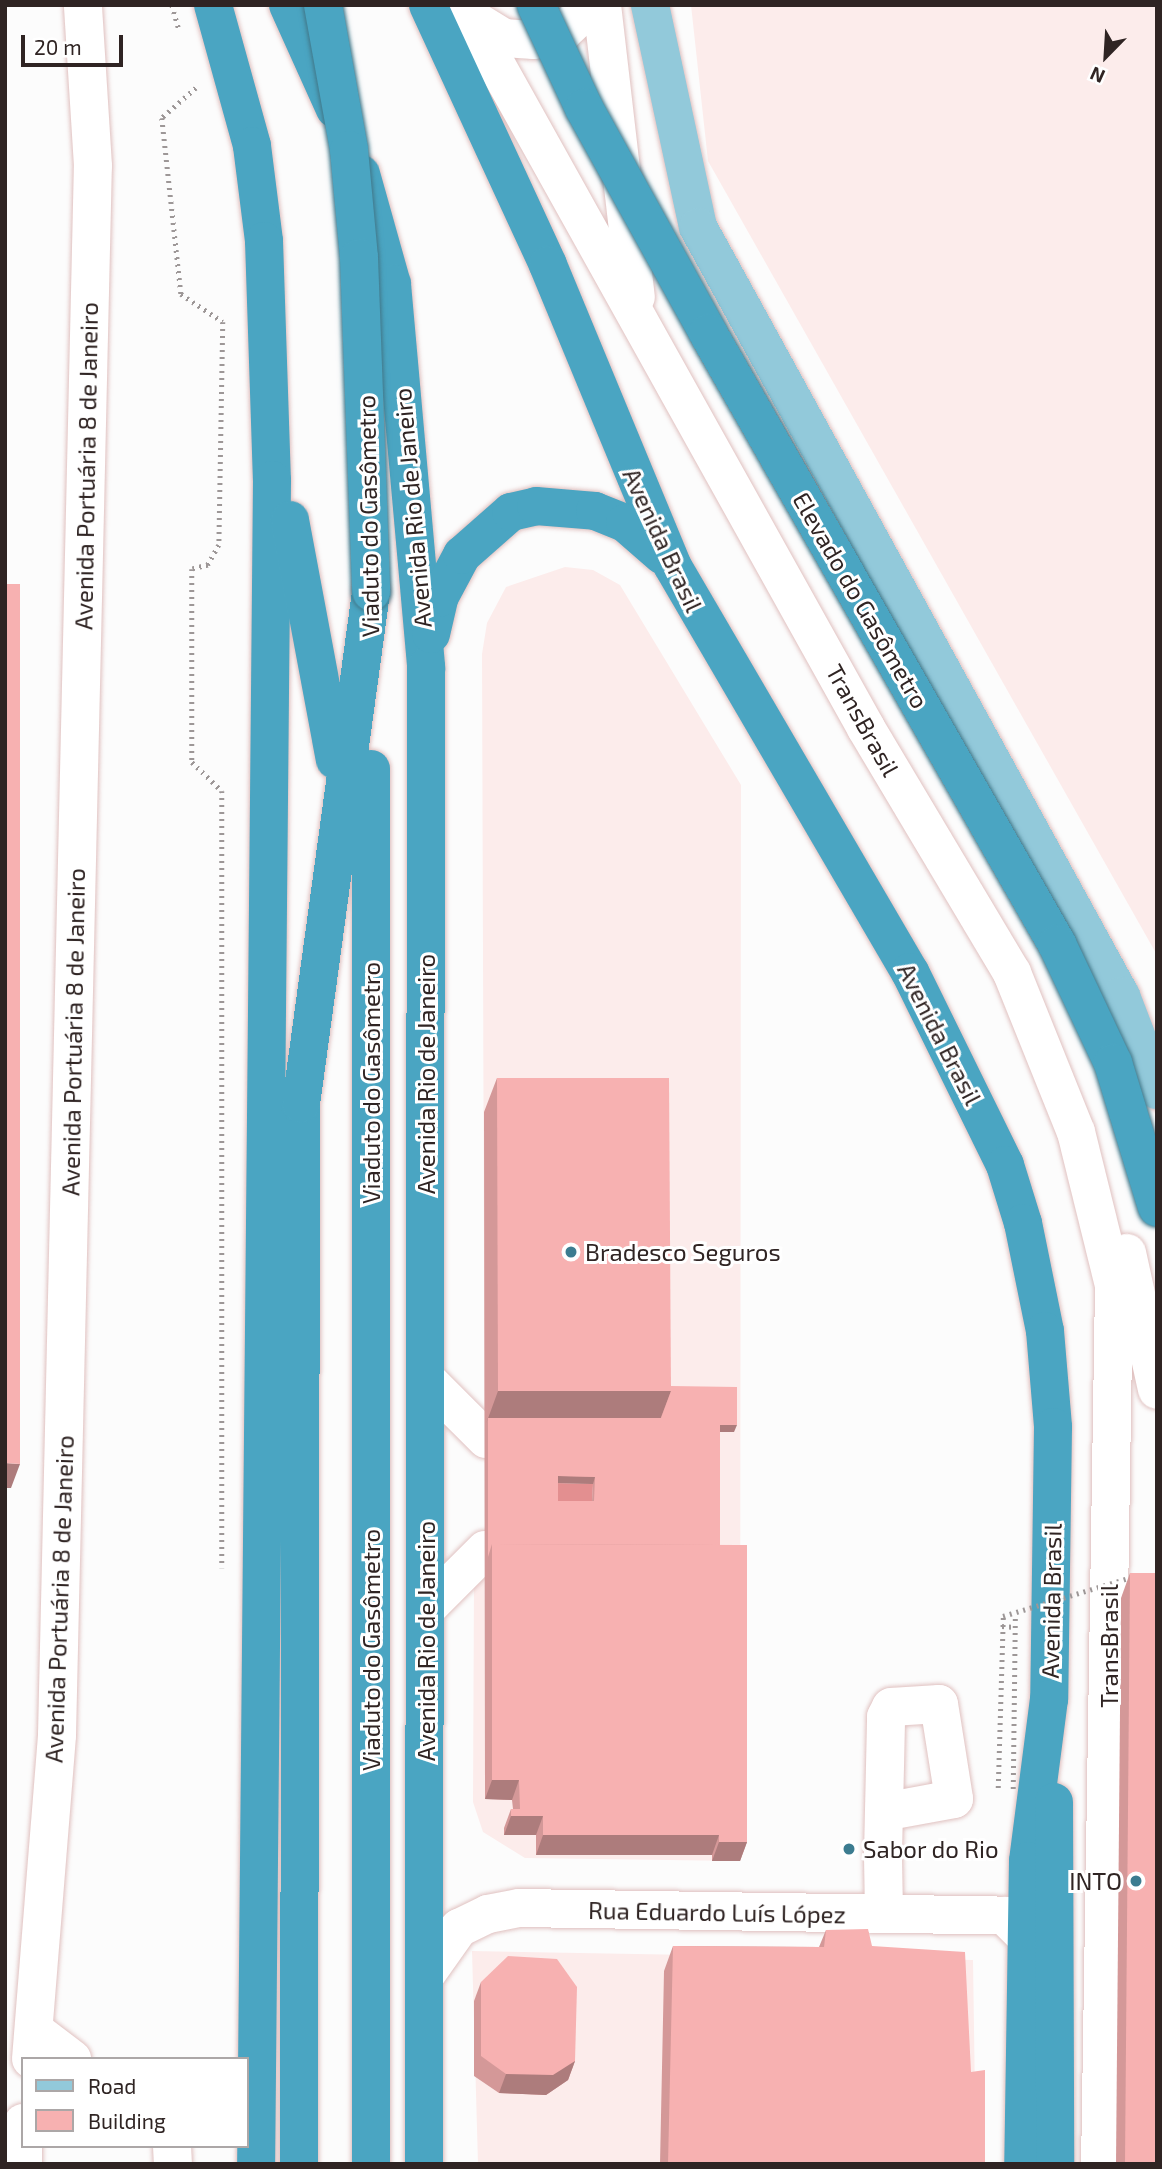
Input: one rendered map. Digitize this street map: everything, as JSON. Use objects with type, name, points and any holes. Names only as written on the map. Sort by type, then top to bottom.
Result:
[{"type":"highway","points":[[213,5],[252,146],[264,241],[272,480],[271,992],[256,2164]]},
{"type":"highway","name":"Avenida Rio de Janeiro","points":[[288,5],[357,159],[391,284],[426,667],[424,2164]]},
{"type":"highway","name":"Viaduto do Gasômetro","points":[[323,5],[358,247],[371,592],[371,2164]]},
{"type":"highway","name":"Avenida Brasil","points":[[428,5],[548,265],[671,565],[910,972],[1005,1165],[1035,1277],[1051,1382],[1049,1699],[1028,1861],[1023,2164]]},
{"type":"highway","name":"Elevado do Gasômetro","points":[[536,5],[584,108],[708,332],[1056,944],[1113,1063],[1157,1207]]},
{"type":"highway","points":[[271,992],[316,899],[335,807],[331,714],[293,527],[272,480]]},
{"type":"highway","points":[[426,667],[439,598],[450,576],[476,537],[511,512],[536,506],[595,511],[625,523],[671,565]]},
{"type":"highway","points":[[299,2164],[301,1104],[371,592]]},
{"type":"highway","points":[[1049,1699],[1057,1865],[1055,2164]]},
{"type":"main road","points":[[650,5],[698,227],[1121,996],[1157,1090]]},
{"type":"street","name":"Avenida Portuária 8 de Janeiro","points":[[33,2045],[59,1665],[93,166],[83,5]]},
{"type":"street","points":[[466,10],[504,38],[534,40],[563,32],[592,5]]},
{"type":"street","points":[[602,5],[637,313]]},
{"type":"street","name":"TransBrasil","points":[[466,10],[866,728],[1012,973],[1076,1132],[1121,1230],[1157,1390]]},
{"type":"street","name":"TransBrasil","points":[[1076,1132],[1114,1286],[1100,2164]]},
{"type":"street","points":[[426,1379],[486,1439]]},
{"type":"street","points":[[425,1610],[485,1549]]},
{"type":"street","points":[[884,1812],[884,1914]]},
{"type":"street","name":"Rua Eduardo Luís López","points":[[425,1976],[459,1928],[488,1914],[519,1909],[1005,1916],[1027,1938]]},
{"type":"street","points":[[33,2045],[66,2057]]},
{"type":"path","points":[[172,5],[183,43]]},
{"type":"path","points":[[194,80],[197,92],[162,118],[181,294],[223,322],[219,545],[208,565],[192,569],[192,762],[222,791],[222,1582]]},
{"type":"path","points":[[1015,1615],[1013,1789],[998,1788],[1003,1615],[1015,1615],[1144,1573]]},
{"type":"shaded area","points":[[691,5],[1157,5],[1157,955],[708,161]]},
{"type":"shaded area","points":[[565,567],[593,570],[620,585],[741,785],[740,1861],[525,1858],[483,1832],[473,1802],[474,1582],[485,1563],[482,654],[487,623],[506,587]]},
{"type":"shaded area","points":[[556,1483],[593,1484],[592,1508],[555,1508]]},
{"type":"shaded area","points":[[472,1951],[973,1960],[976,2164],[478,2164]]},
{"type":"building","points":[[5,584],[20,584],[20,1464],[5,1463]]},
{"type":"building","name":"Bradesco Seguros","points":[[497,1078],[669,1078],[671,1391],[498,1391]]},
{"type":"building","points":[[671,1386],[737,1387],[737,1425],[720,1425],[720,1545],[492,1544],[488,1557],[488,1418],[661,1418]],"holes":[[[558,1476],[595,1477],[594,1501],[558,1501]]]},
{"type":"building","points":[[492,1544],[747,1545],[747,1842],[719,1842],[719,1835],[543,1835],[543,1816],[511,1816],[511,1809],[520,1809],[519,1780],[492,1780]]},
{"type":"building","name":"INTO","points":[[1130,1573],[1157,1573],[1157,2164],[1125,2164]]},
{"type":"building","points":[[868,1929],[872,1946],[965,1952],[971,2072],[985,2070],[985,2164],[668,2164],[673,1946],[824,1947],[826,1930]]},
{"type":"building","points":[[508,1956],[557,1959],[577,1987],[575,2061],[553,2075],[506,2074],[481,2056],[481,1982]]},
{"type":"place","name":"Bradesco Seguros","points":[[571,1252]]},
{"type":"place","name":"Sabor do Rio","points":[[849,1849]]},
{"type":"place","name":"INTO","points":[[1136,1881]]}]
